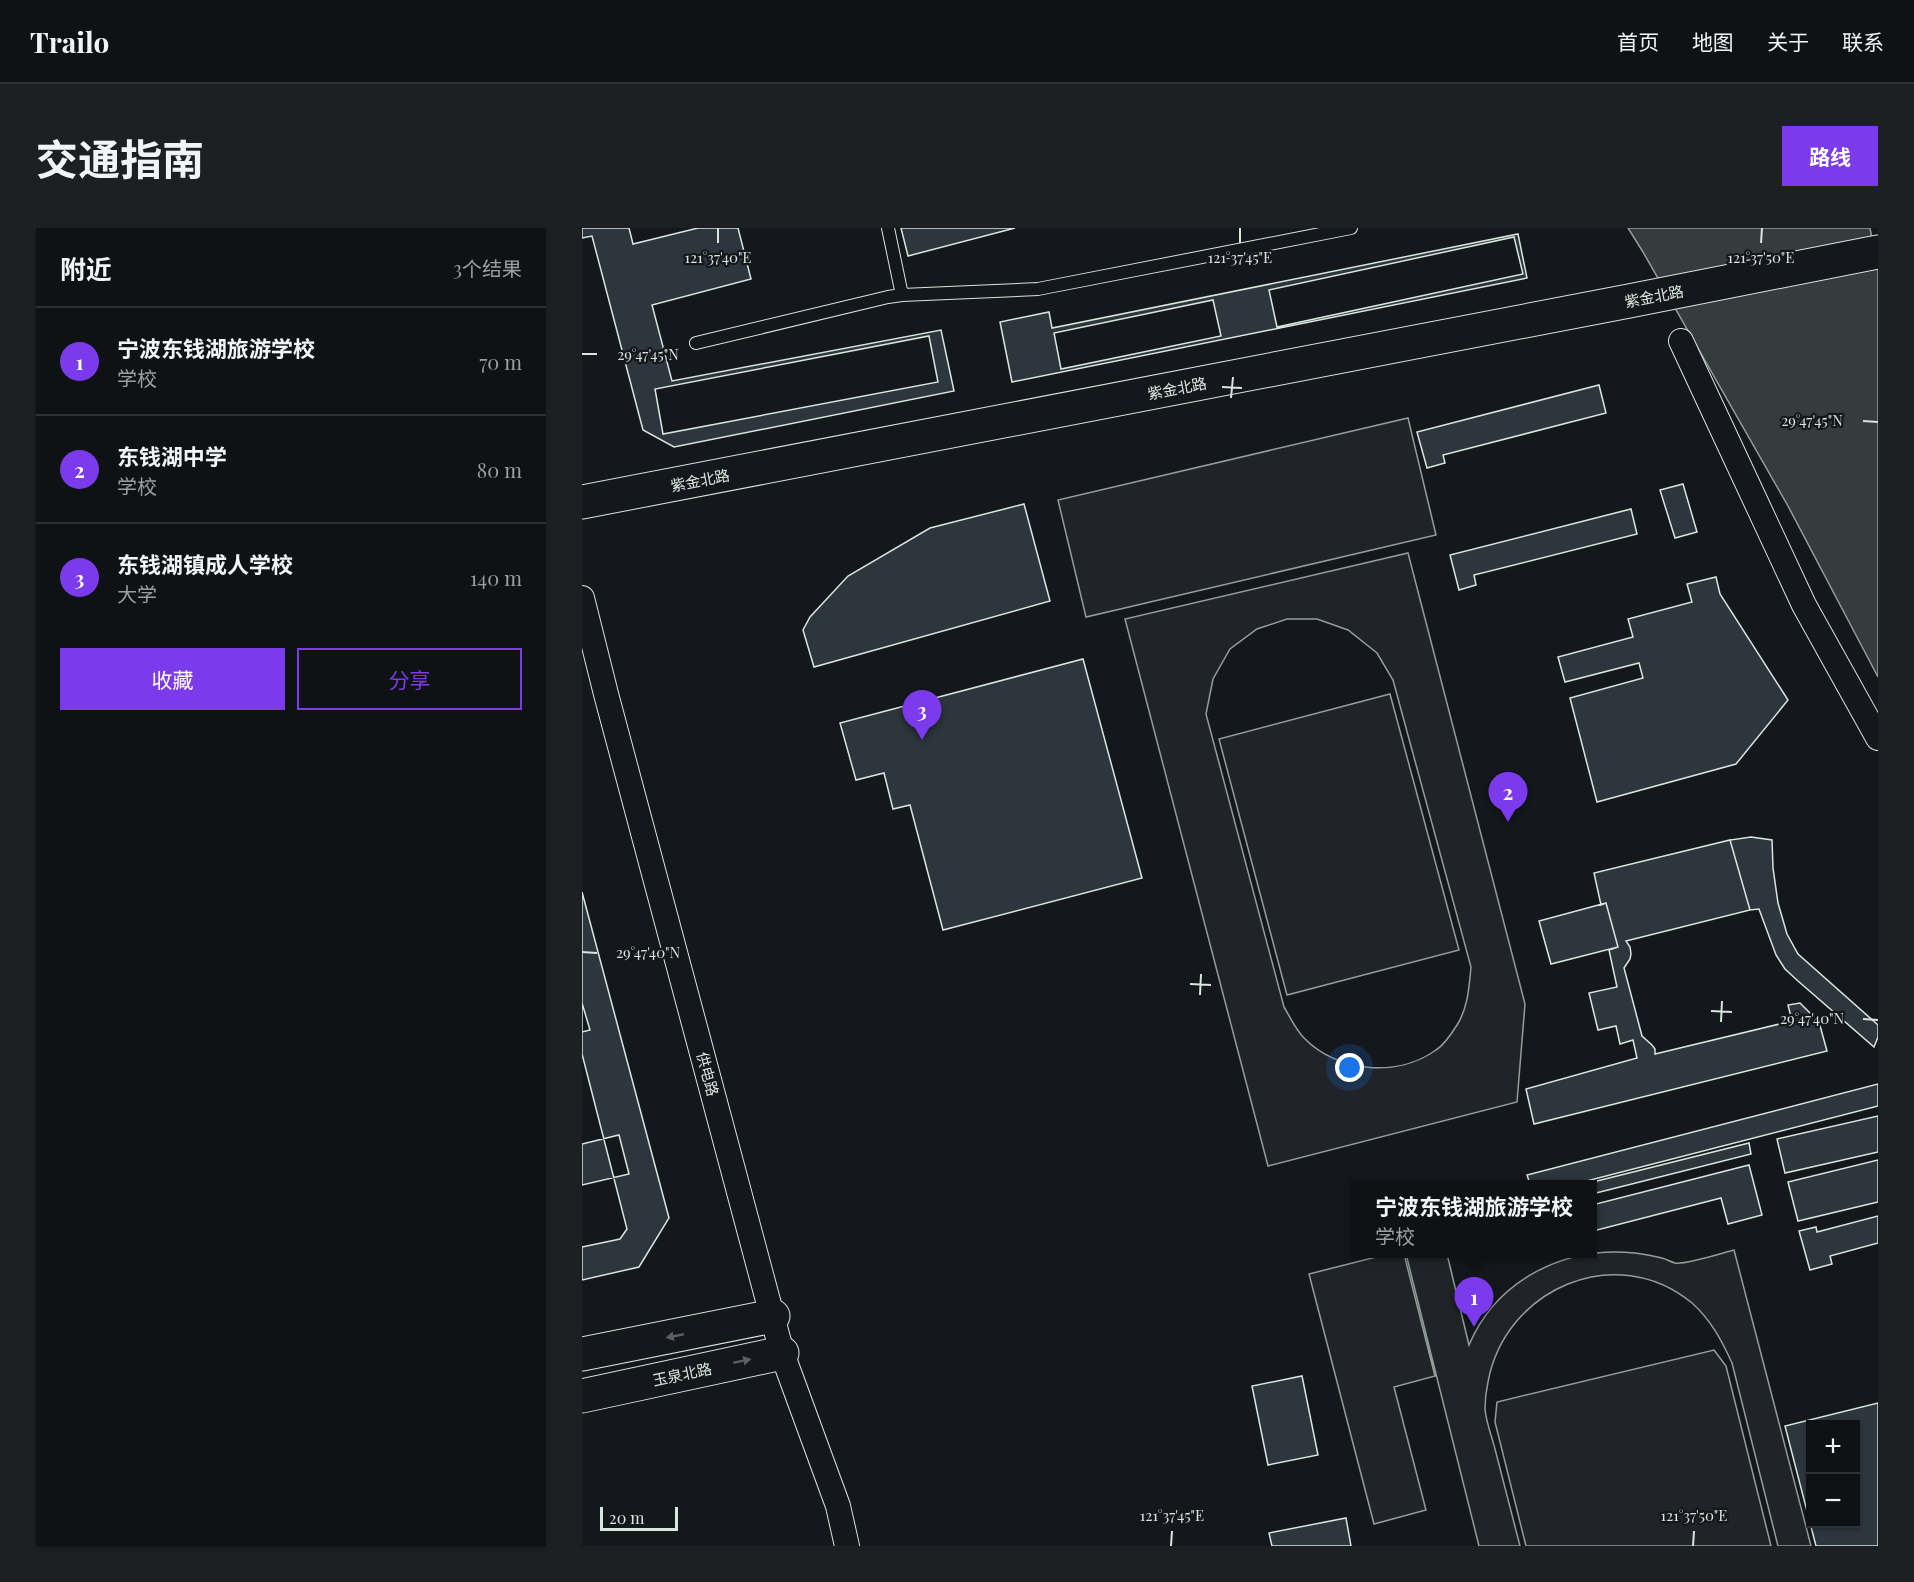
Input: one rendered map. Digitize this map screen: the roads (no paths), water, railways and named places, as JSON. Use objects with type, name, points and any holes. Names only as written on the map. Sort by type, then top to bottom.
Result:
[{"type":"street","name":"紫金北路","points":[[582,502],[1878,252]]},
{"type":"street","points":[[1681,341],[1804,605],[1878,738]]},
{"type":"street","name":"供电路","points":[[582,598],[782,1353],[838,1506],[848,1546]]},
{"type":"street","points":[[582,1354],[774,1316]]},
{"type":"street","name":"玉泉北路","points":[[582,1396],[782,1353]]},
{"type":"lane","points":[[888,228],[902,295]]},
{"type":"lane","points":[[696,343],[902,295],[1038,289],[1351,228]]},
{"type":"place","name":"东钱湖镇成人学校","points":[[922,740]]},
{"type":"place","name":"东钱湖中学","points":[[1508,822]]},
{"type":"place","name":"宁波东钱湖旅游学校","points":[[1474,1327]]}]
